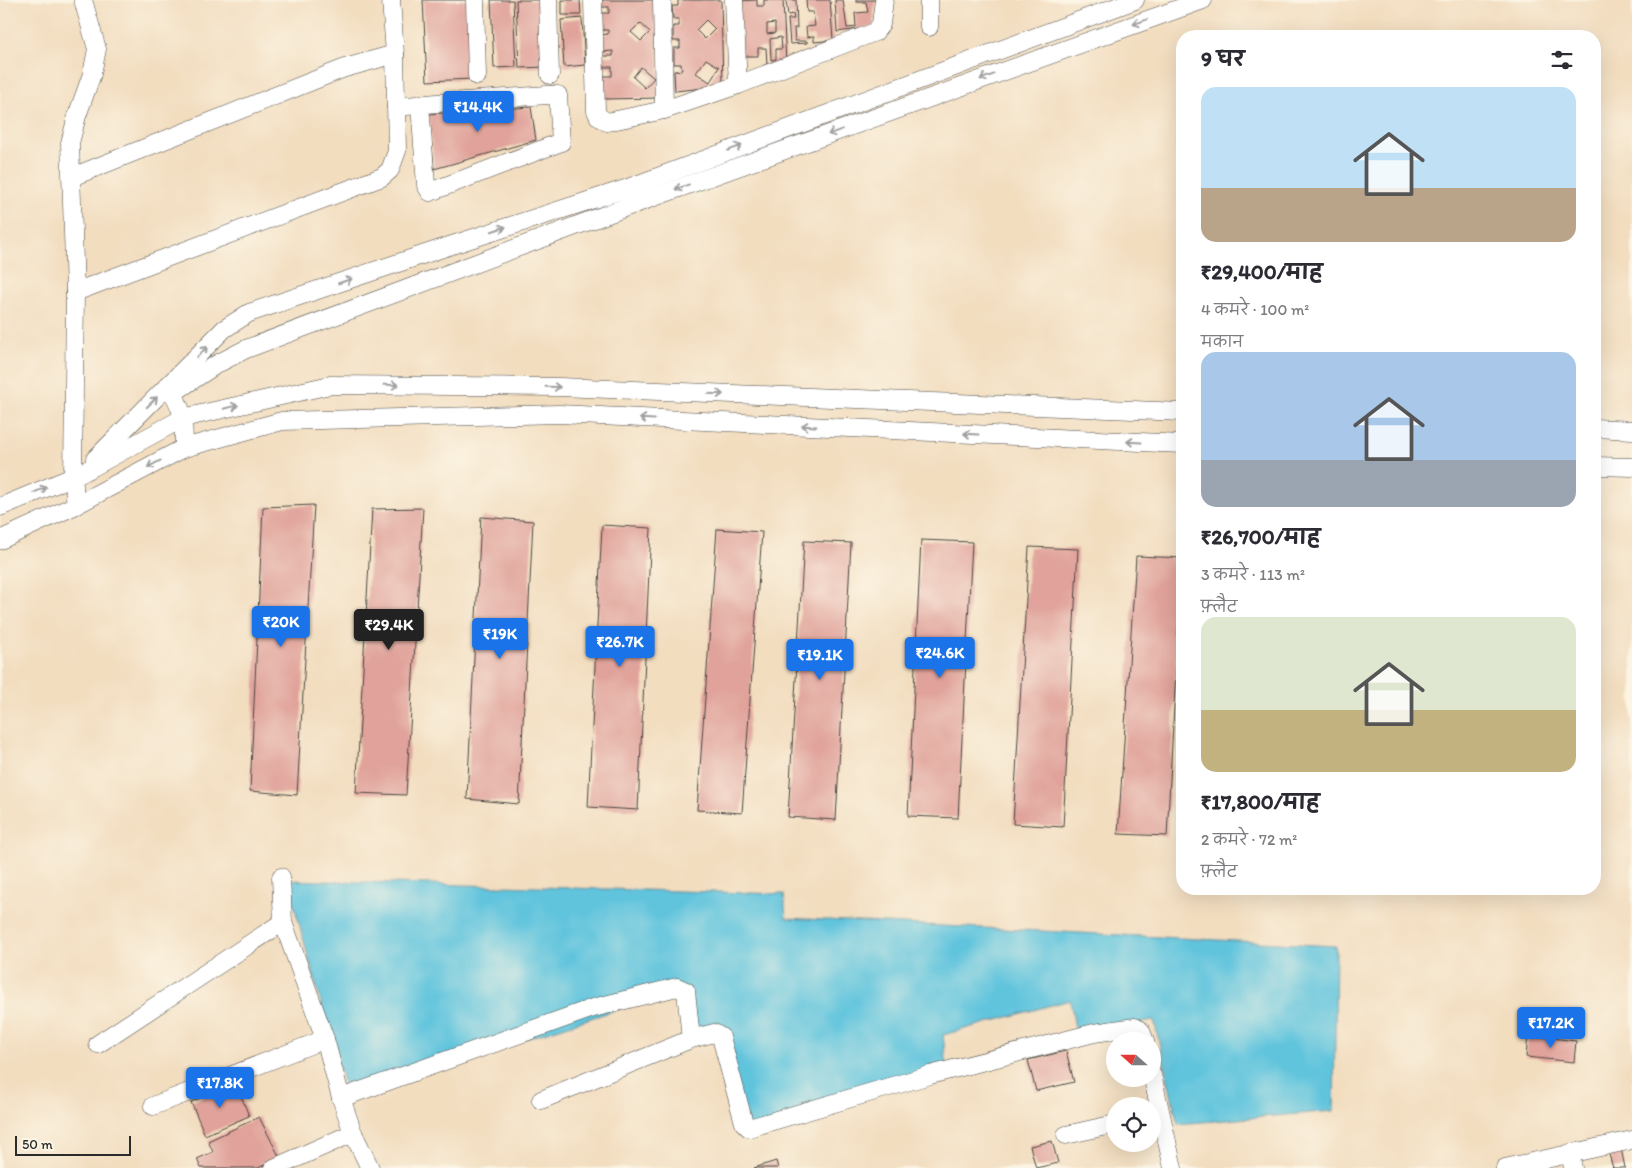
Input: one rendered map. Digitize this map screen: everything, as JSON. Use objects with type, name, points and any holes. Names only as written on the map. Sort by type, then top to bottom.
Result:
[{"type":"street","points":[[76,505],[75,292],[70,143],[77,116],[92,74],[97,48],[82,0]]},
{"type":"street","points":[[75,292],[382,177],[390,170],[397,151],[395,54],[391,0]]},
{"type":"street","points":[[476,0],[477,76]]},
{"type":"street","points":[[548,0],[550,75]]},
{"type":"street","points":[[594,0],[596,111],[599,117],[608,122],[664,110],[738,85],[875,32],[880,24],[884,0]]},
{"type":"street","points":[[662,0],[664,110]]},
{"type":"street","points":[[734,0],[738,85]]},
{"type":"street","points":[[928,0],[929,27]]},
{"type":"street","points":[[77,475],[170,390],[224,329],[249,313],[628,188],[1135,0]]},
{"type":"street","points":[[170,390],[246,348],[629,206],[1203,0]]},
{"type":"street","points":[[72,177],[345,68],[395,54]]},
{"type":"street","points":[[396,107],[420,104],[558,95],[561,142],[430,192],[426,185],[420,104]]},
{"type":"street","points":[[0,507],[77,475],[184,418],[330,385],[560,387],[1176,412]]},
{"type":"street","points":[[170,390],[184,418],[184,448]]},
{"type":"street","points":[[0,540],[76,505],[184,448],[282,421],[560,414],[1176,444]]},
{"type":"street","points":[[1601,428],[1632,430]]},
{"type":"street","points":[[1601,466],[1632,467]]},
{"type":"street","points":[[281,876],[283,922],[325,1039],[341,1098],[353,1133],[370,1168]]},
{"type":"street","points":[[98,1044],[283,922]]},
{"type":"street","points":[[341,1098],[593,1008],[677,987],[686,991],[691,1039]]},
{"type":"street","points":[[541,1100],[691,1039],[714,1033],[721,1037],[744,1123],[749,1128],[930,1075],[1094,1033],[1135,1027],[1142,1032]]},
{"type":"street","points":[[153,1106],[325,1039]]},
{"type":"street","points":[[1066,1135],[1106,1126]]},
{"type":"street","points":[[1161,1128],[1173,1168]]},
{"type":"street","points":[[274,1168],[353,1133]]},
{"type":"street","points":[[1505,1168],[1572,1160],[1632,1140]]},
{"type":"water","points":[[287,880],[784,894],[786,918],[1336,946],[1334,1111],[1178,1124],[1161,1050],[1161,1032],[1157,1032],[1154,1020],[1076,1033],[1070,1000],[943,1035],[947,1067],[743,1134],[715,1027],[687,1038],[680,998],[644,1001],[347,1096]]},
{"type":"building","points":[[423,0],[469,0],[473,79],[427,81]]},
{"type":"building","points":[[491,0],[513,0],[516,67],[494,68]]},
{"type":"building","points":[[516,0],[543,0],[546,67],[519,68]]},
{"type":"building","points":[[562,0],[580,0],[581,15],[562,15]]},
{"type":"building","points":[[599,0],[657,0],[660,98],[604,99],[603,76],[612,76],[612,67],[603,67],[603,56],[613,56],[613,51],[601,52],[600,35],[608,34],[608,30],[602,30],[601,13],[609,13],[609,7],[599,7]],"holes":[[[640,23],[650,32],[641,41],[631,32]],[[641,67],[654,78],[645,88],[633,77]]]},
{"type":"building","points":[[678,0],[721,0],[723,86],[675,91],[674,71],[682,70],[681,64],[674,64],[674,48],[680,48],[680,41],[673,41],[673,26],[679,26],[679,19],[673,19],[672,6],[678,6]],"holes":[[[706,20],[715,29],[705,39],[696,30]],[[706,59],[719,67],[710,82],[696,73]]]},
{"type":"building","points":[[757,0],[757,6],[764,6],[764,0],[783,0],[786,64],[767,65],[766,48],[758,48],[758,56],[741,56],[739,1]],"holes":[[[775,23],[775,33],[767,34],[767,24]],[[781,37],[782,49],[776,49],[776,59],[771,60],[770,39]]]},
{"type":"building","points":[[786,0],[796,0],[797,28],[794,28],[795,41],[807,41],[807,43],[790,44],[788,19],[794,19],[793,14],[788,15]]},
{"type":"building","points":[[806,0],[830,0],[833,40],[814,42],[814,36],[807,37],[806,27],[815,26],[813,12],[807,12]]},
{"type":"building","points":[[835,0],[843,0],[847,28],[856,27],[855,13],[868,12],[866,2],[856,2],[856,0],[875,0],[873,27],[837,32]]},
{"type":"building","points":[[582,18],[585,65],[564,67],[561,20]]},
{"type":"building","points":[[531,107],[536,140],[434,169],[429,114]]},
{"type":"building","points":[[314,505],[297,795],[250,791],[263,507]]},
{"type":"building","points":[[423,508],[406,795],[356,793],[372,509]]},
{"type":"building","points":[[481,517],[533,521],[519,804],[467,799]]},
{"type":"building","points":[[602,525],[651,528],[638,810],[588,807]]},
{"type":"building","points":[[717,529],[762,532],[742,813],[697,810]]},
{"type":"building","points":[[921,540],[972,542],[958,818],[908,816]]},
{"type":"building","points":[[804,541],[851,543],[836,820],[788,817]]},
{"type":"building","points":[[1029,547],[1078,549],[1063,827],[1013,824]]},
{"type":"building","points":[[1136,556],[1176,558],[1176,669],[1167,836],[1118,834]]},
{"type":"building","points":[[1528,1035],[1576,1041],[1574,1062],[1526,1057]]},
{"type":"building","points":[[1066,1051],[1074,1082],[1036,1091],[1028,1060]]},
{"type":"building","points":[[236,1083],[249,1116],[205,1135],[191,1102]]},
{"type":"building","points":[[259,1117],[280,1158],[258,1168],[201,1168],[197,1159],[213,1152],[208,1141]]},
{"type":"building","points":[[1052,1141],[1058,1163],[1036,1168],[1030,1146]]},
{"type":"building","points":[[1621,1148],[1625,1168],[1613,1168],[1608,1151]]},
{"type":"building","points":[[776,1161],[778,1168],[754,1168]]}]
